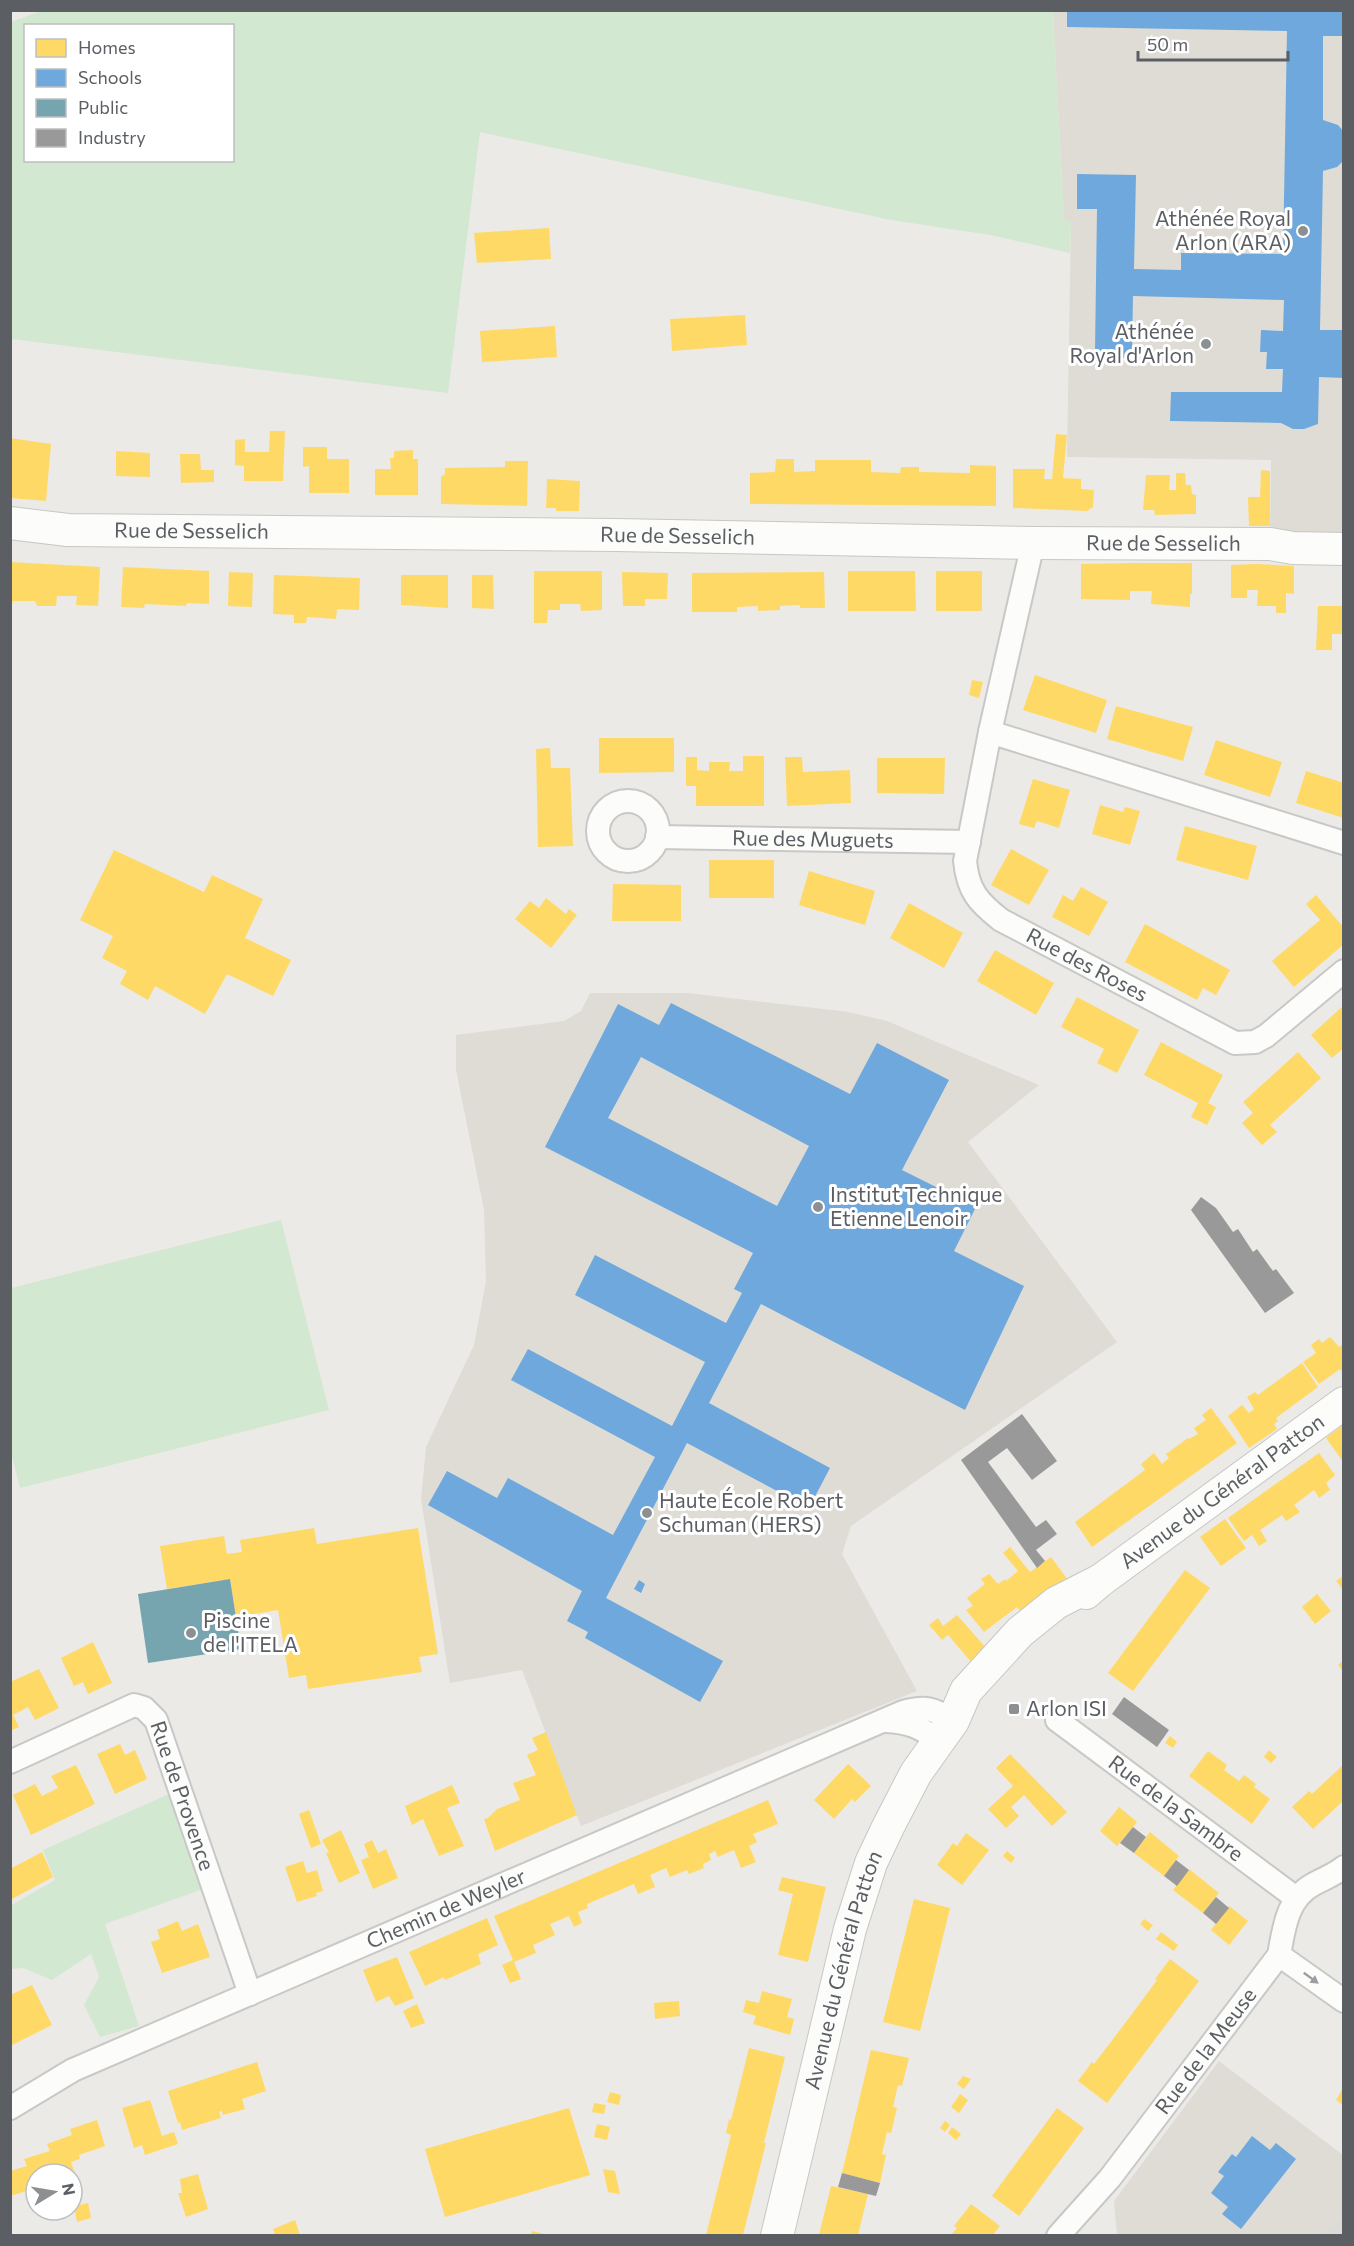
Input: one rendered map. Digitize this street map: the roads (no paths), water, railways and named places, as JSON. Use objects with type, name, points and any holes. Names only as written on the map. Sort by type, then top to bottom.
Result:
[{"type":"street","name":"Rue de Sesselich","points":[[10,523],[68,530],[1270,544],[1293,548],[1344,549]]},
{"type":"street","name":"Rue des Roses","points":[[1033,543],[990,732],[965,861],[966,877],[980,903],[1001,920],[1235,1043],[1255,1042],[1266,1036],[1344,971]]},
{"type":"street","points":[[990,732],[1344,843]]},
{"type":"street","name":"Rue des Muguets","points":[[657,837],[969,842]]},
{"type":"street","name":"Avenue du Général Patton","points":[[777,2235],[850,1929],[863,1885],[871,1863],[916,1773],[945,1731],[966,1691],[1020,1632],[1056,1603],[1101,1580],[1344,1403]]},
{"type":"street","name":"Rue de Provence","points":[[10,1762],[134,1705],[144,1708],[156,1720],[250,1994]]},
{"type":"street","name":"Chemin de Weyler","points":[[10,2108],[73,2070],[903,1712],[920,1708],[938,1711],[945,1731]]},
{"type":"street","name":"Rue de la Sambre","points":[[1057,1720],[1296,1898]]},
{"type":"street","points":[[1296,1898],[1312,1885],[1339,1877]]},
{"type":"street","name":"Rue de la Meuse","points":[[1058,2235],[1110,2178],[1279,1954],[1285,1921],[1296,1898]]},
{"type":"street","points":[[1279,1954],[1344,2001]]},
{"type":"place","name":"Athénée Royal Arlon (ARA)","points":[[1303,231]]},
{"type":"place","name":"Athénée Royal d'Arlon","points":[[1206,344]]},
{"type":"place","name":"Institut Technique Etienne Lenoir","points":[[818,1207]]},
{"type":"place","name":"Haute École Robert Schuman (HERS)","points":[[647,1513]]},
{"type":"place","name":"Piscine de l'ITELA","points":[[191,1633]]},
{"type":"place","name":"Arlon ISI","points":[[1014,1709]]}]
